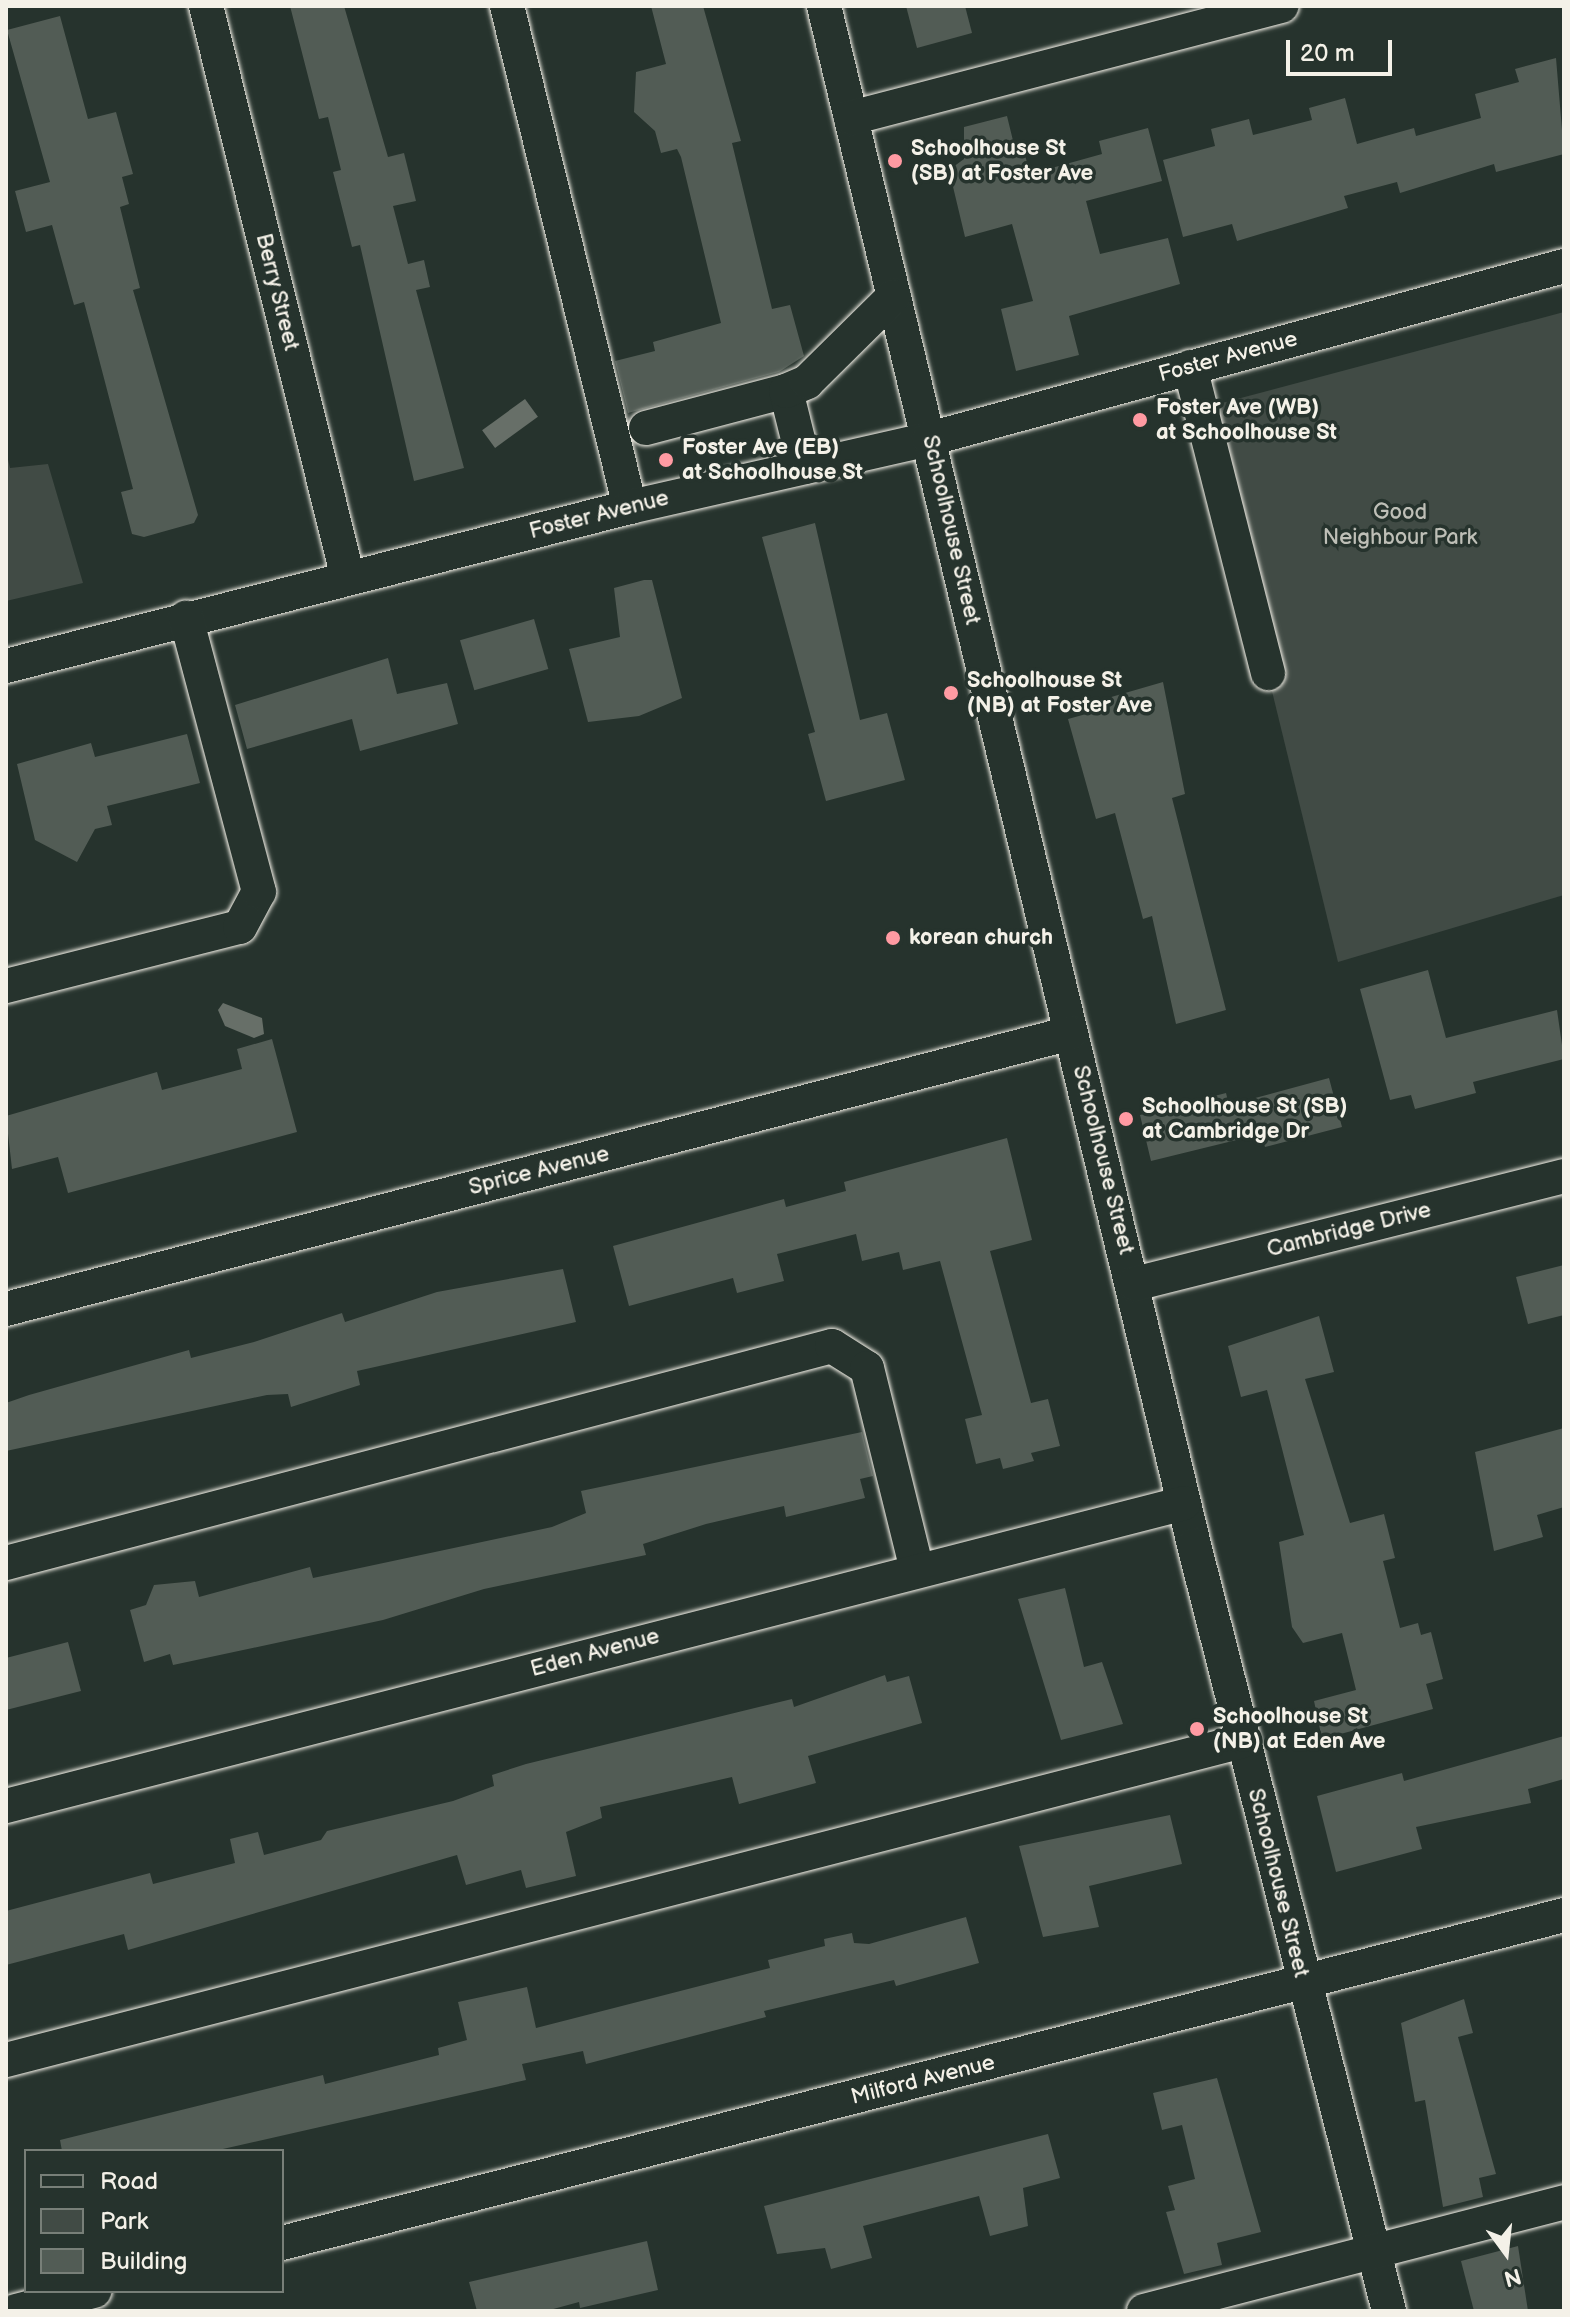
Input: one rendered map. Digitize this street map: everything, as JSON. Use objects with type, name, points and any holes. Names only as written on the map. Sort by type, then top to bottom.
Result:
[{"type":"street","name":"Berry Street","points":[[206,6],[348,578]]},
{"type":"street","points":[[507,6],[630,507]]},
{"type":"street","name":"Schoolhouse Street","points":[[824,6],[1134,1284],[1184,1503],[1303,1983],[1389,2311]]},
{"type":"street","points":[[851,118],[1282,6]]},
{"type":"street","name":"Foster Avenue","points":[[6,666],[630,507],[929,439],[1564,266]]},
{"type":"street","points":[[646,428],[786,391],[807,382],[894,296]]},
{"type":"street","points":[[1190,367],[1268,673]]},
{"type":"street","points":[[786,391],[805,467]]},
{"type":"street","points":[[6,986],[240,927],[259,892],[186,618]]},
{"type":"street","name":"Sprice Avenue","points":[[6,1309],[1071,1033]]},
{"type":"street","name":"Cambridge Drive","points":[[1134,1284],[1564,1176]]},
{"type":"street","points":[[6,1563],[832,1346],[867,1368],[917,1570]]},
{"type":"street","name":"Eden Avenue","points":[[6,1806],[1184,1503]]},
{"type":"street","points":[[6,2060],[1243,1741]]},
{"type":"street","name":"Milford Avenue","points":[[284,2242],[1564,1915]]},
{"type":"street","points":[[1144,2311],[1564,2202]]},
{"type":"street","points":[[16,2311],[86,2293]]},
{"type":"green space","name":"Good Neighbour Park","points":[[1564,312],[1564,895],[1338,962],[1203,408]]},
{"type":"green space","points":[[6,451],[10,468],[48,464],[83,583],[6,601]]},
{"type":"shaded area","points":[[525,399],[538,417],[495,448],[482,430]]},
{"type":"shaded area","points":[[223,1003],[262,1018],[264,1034],[254,1038],[225,1026],[218,1010]]},
{"type":"building","points":[[290,6],[344,6],[388,157],[404,153],[416,201],[393,206],[408,264],[424,260],[430,287],[416,290],[464,468],[414,481],[360,245],[352,247],[333,172],[341,170],[328,117],[319,119]]},
{"type":"building","points":[[651,6],[703,6],[741,141],[732,143],[772,309],[790,305],[804,356],[779,372],[628,413],[615,361],[655,351],[653,342],[721,323],[681,157],[677,149],[661,153],[655,131],[634,112],[636,72],[666,64]]},
{"type":"building","points":[[906,6],[965,6],[972,33],[917,48]]},
{"type":"building","points":[[60,16],[88,119],[116,112],[133,174],[122,177],[129,204],[120,207],[140,288],[133,290],[198,515],[194,523],[144,537],[132,534],[121,492],[133,489],[84,302],[74,305],[52,225],[26,232],[15,191],[50,182],[7,30]]},
{"type":"building","points":[[1556,58],[1564,154],[1496,172],[1494,164],[1400,193],[1397,182],[1344,196],[1348,208],[1237,241],[1232,224],[1183,237],[1163,160],[1215,146],[1211,129],[1249,119],[1253,135],[1312,120],[1309,108],[1345,98],[1357,144],[1414,128],[1416,136],[1481,118],[1475,94],[1519,82],[1515,69]]},
{"type":"building","points":[[1007,116],[1017,157],[1025,155],[1030,174],[1102,154],[1099,141],[1148,128],[1162,181],[1086,201],[1100,254],[1168,238],[1180,284],[1069,316],[1079,355],[1016,371],[1001,309],[1033,301],[1012,224],[965,237],[949,170],[964,159],[964,127]]},
{"type":"building","points":[[815,523],[860,720],[887,713],[905,780],[826,801],[808,734],[815,732],[762,537]]},
{"type":"building","points":[[652,580],[682,698],[639,716],[588,722],[569,649],[620,637],[614,588]]},
{"type":"building","points":[[534,619],[548,669],[474,690],[460,640]]},
{"type":"building","points":[[388,658],[397,694],[447,683],[458,724],[360,751],[352,719],[247,749],[235,705]]},
{"type":"building","points":[[1163,682],[1185,794],[1172,798],[1226,1010],[1176,1024],[1152,916],[1143,919],[1115,813],[1096,819],[1068,719],[1097,711],[1094,702]]},
{"type":"building","points":[[187,734],[200,783],[107,806],[112,825],[95,829],[77,862],[35,840],[17,764],[91,743],[95,757]]},
{"type":"building","points":[[1428,970],[1446,1038],[1557,1010],[1564,1059],[1473,1082],[1476,1093],[1415,1109],[1411,1095],[1390,1100],[1360,989]]},
{"type":"building","points":[[272,1039],[297,1132],[68,1193],[58,1157],[12,1169],[6,1116],[157,1072],[162,1090],[242,1069],[237,1049]]},
{"type":"building","points":[[1329,1078],[1342,1127],[1265,1147],[1261,1134],[1151,1161],[1140,1115],[1226,1093],[1229,1105]]},
{"type":"building","points":[[1007,1138],[1032,1240],[990,1251],[1031,1403],[1048,1399],[1060,1446],[1031,1453],[1034,1461],[1003,1469],[1000,1458],[976,1464],[965,1419],[982,1415],[940,1261],[903,1270],[899,1252],[862,1261],[856,1234],[777,1254],[784,1281],[737,1293],[733,1278],[629,1306],[613,1246],[784,1199],[786,1207],[846,1191],[844,1182]]},
{"type":"building","points":[[1564,1265],[1564,1315],[1528,1324],[1516,1277]]},
{"type":"building","points":[[563,1269],[576,1322],[357,1371],[360,1385],[291,1407],[288,1394],[267,1395],[6,1451],[6,1403],[29,1395],[189,1350],[191,1358],[254,1342],[342,1313],[345,1322],[437,1292]]},
{"type":"building","points":[[1319,1316],[1334,1372],[1305,1379],[1350,1523],[1384,1514],[1395,1558],[1383,1561],[1400,1628],[1418,1623],[1421,1635],[1431,1632],[1443,1679],[1426,1684],[1433,1709],[1322,1739],[1314,1701],[1356,1690],[1342,1633],[1303,1643],[1292,1627],[1279,1542],[1304,1535],[1267,1390],[1241,1397],[1228,1346]]},
{"type":"building","points":[[1564,1428],[1564,1507],[1537,1515],[1543,1537],[1494,1551],[1475,1452]]},
{"type":"building","points":[[862,1432],[873,1476],[860,1479],[865,1498],[786,1517],[784,1506],[706,1524],[643,1544],[646,1555],[484,1589],[383,1620],[173,1665],[170,1654],[144,1662],[130,1610],[146,1605],[154,1585],[195,1581],[199,1597],[310,1567],[313,1578],[552,1527],[586,1513],[581,1491]]},
{"type":"building","points":[[1065,1588],[1084,1667],[1102,1662],[1123,1724],[1061,1740],[1018,1599]]},
{"type":"building","points":[[68,1642],[81,1691],[6,1710],[6,1658]]},
{"type":"building","points":[[885,1675],[887,1682],[909,1676],[922,1723],[808,1756],[816,1783],[739,1804],[732,1777],[600,1807],[602,1818],[566,1832],[576,1876],[526,1888],[521,1870],[466,1885],[457,1855],[128,1950],[124,1934],[6,1965],[6,1911],[150,1873],[153,1884],[235,1863],[230,1839],[258,1832],[264,1855],[321,1840],[327,1831],[453,1801],[494,1786],[492,1775],[526,1764],[792,1699],[794,1707]]},
{"type":"building","points":[[1564,1736],[1564,1779],[1528,1789],[1531,1803],[1416,1827],[1422,1849],[1336,1872],[1317,1796],[1402,1773],[1404,1781]]},
{"type":"building","points":[[1170,1815],[1182,1864],[1089,1886],[1099,1927],[1043,1937],[1019,1846]]},
{"type":"building","points":[[966,1917],[979,1963],[896,1986],[894,1980],[764,2011],[766,2017],[586,2064],[583,2051],[522,2064],[526,2080],[223,2149],[62,2149],[60,2140],[323,2075],[325,2084],[439,2055],[438,2048],[467,2040],[458,2002],[527,1987],[536,2028],[770,1968],[768,1960],[825,1946],[824,1939],[852,1933],[854,1943],[869,1944]]},
{"type":"building","points":[[1464,1999],[1473,2033],[1458,2037],[1496,2174],[1479,2178],[1483,2197],[1443,2207],[1425,2100],[1415,2102],[1401,2023]]},
{"type":"building","points":[[1217,2078],[1261,2232],[1217,2243],[1222,2265],[1184,2274],[1166,2212],[1175,2210],[1168,2186],[1195,2179],[1182,2125],[1162,2130],[1153,2093]]},
{"type":"building","points":[[1048,2134],[1060,2178],[1023,2188],[1028,2226],[990,2236],[979,2196],[863,2226],[872,2258],[831,2269],[825,2248],[777,2254],[764,2206]]},
{"type":"building","points":[[647,2241],[658,2290],[580,2308],[579,2302],[546,2311],[477,2311],[469,2282]]},
{"type":"building","points":[[1518,2246],[1528,2311],[1474,2311],[1461,2261]]},
{"type":"place","name":"Schoolhouse St (SB) at Foster Ave","points":[[895,161]]},
{"type":"place","name":"Foster Ave (WB) at Schoolhouse St","points":[[1140,420]]},
{"type":"place","name":"Foster Ave (EB) at Schoolhouse St","points":[[666,460]]},
{"type":"place","name":"Schoolhouse St (NB) at Foster Ave","points":[[951,693]]},
{"type":"place","name":"korean church","points":[[893,938]]},
{"type":"place","name":"Schoolhouse St (SB) at Cambridge Dr","points":[[1126,1119]]},
{"type":"place","name":"Schoolhouse St (NB) at Eden Ave","points":[[1197,1729]]}]
